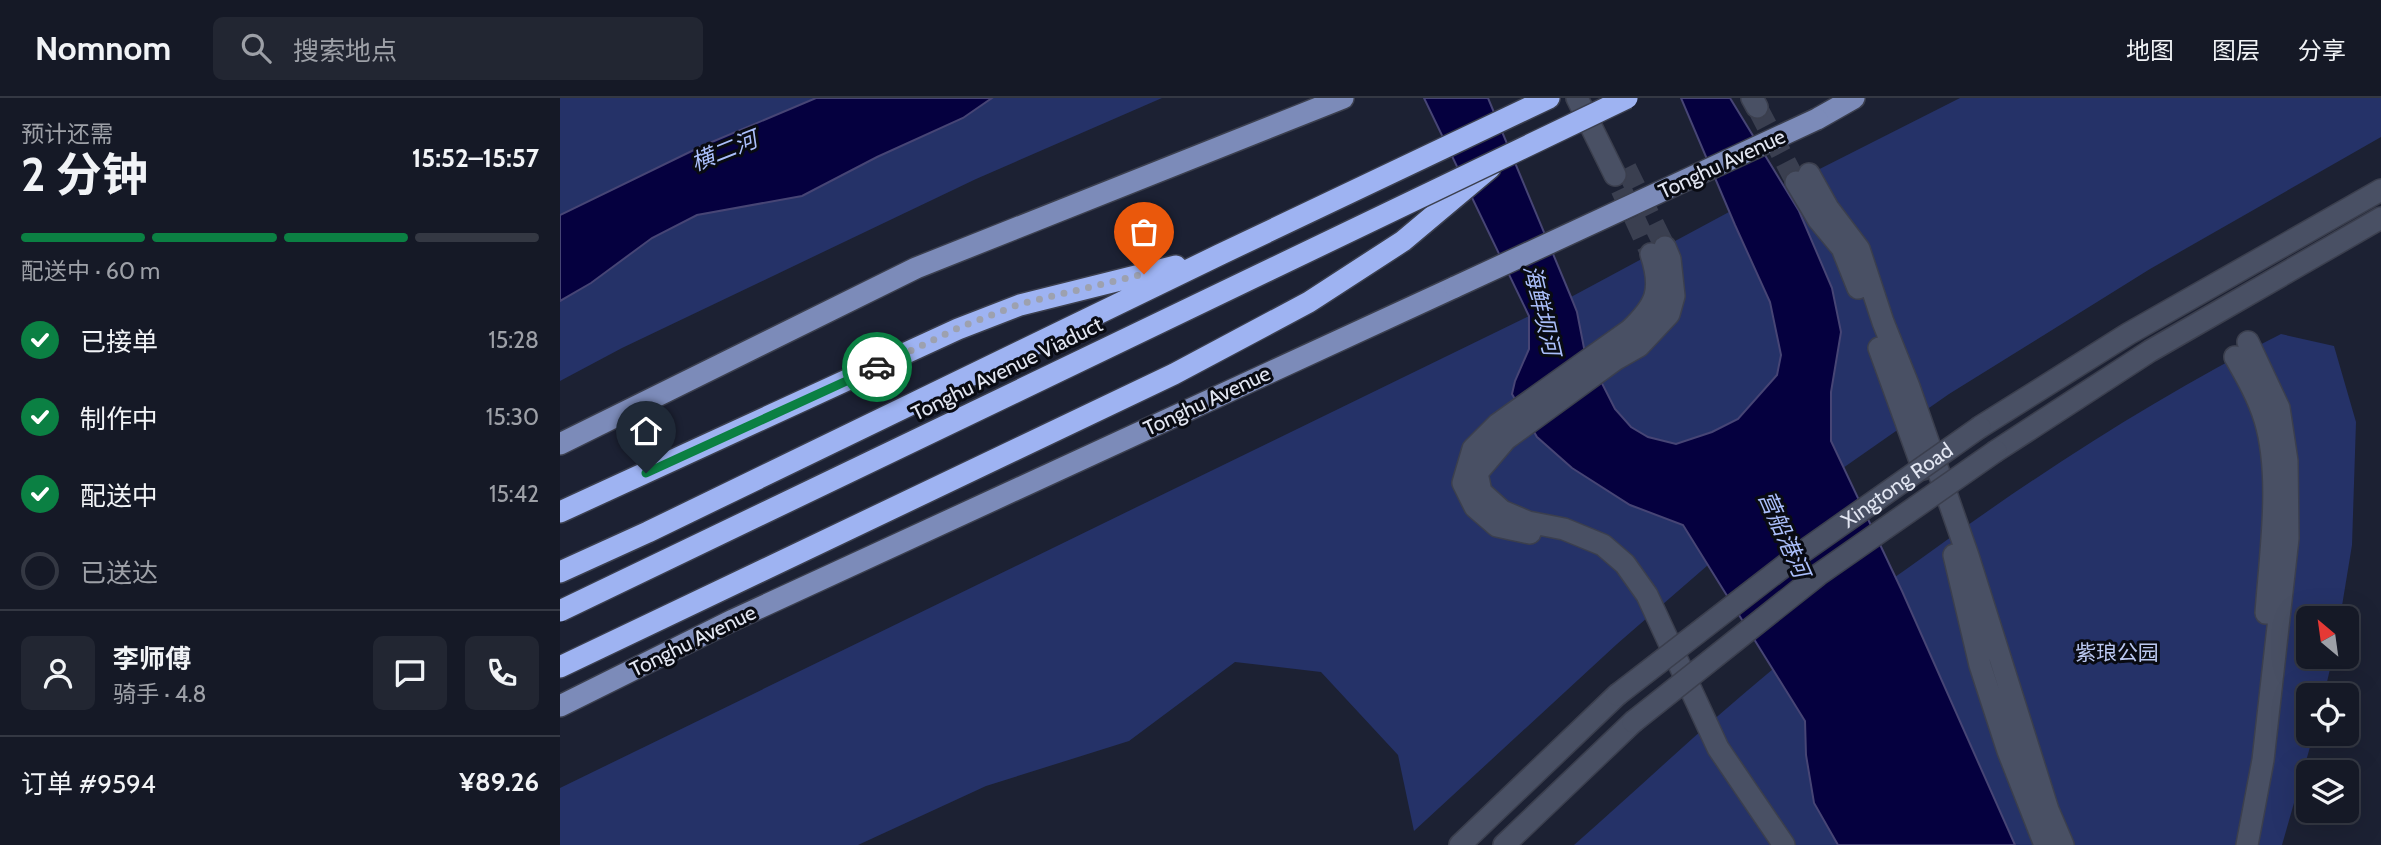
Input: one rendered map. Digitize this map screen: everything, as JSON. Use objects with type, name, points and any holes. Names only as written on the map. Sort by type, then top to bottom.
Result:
[{"type":"highway","name":"Tonghu Avenue Viaduct","points":[[560,572],[1549,98]]},
{"type":"highway","name":"Tonghu Avenue Viaduct","points":[[560,611],[1627,98]]},
{"type":"highway","points":[[560,667],[1174,374],[1309,302],[1404,241],[1498,161]]},
{"type":"highway","points":[[560,512],[958,328],[1020,304],[1219,255]]},
{"type":"main road","points":[[560,444],[916,268],[1343,98]]},
{"type":"main road","name":"Tonghu Avenue","points":[[560,706],[746,614],[1817,119],[1854,98]]},
{"type":"street","points":[[1577,98],[1620,171],[1592,98]]},
{"type":"street","points":[[2045,845],[2008,751],[1984,677],[1954,554],[1860,292],[1842,248],[1818,219],[1802,178],[1859,249],[1959,530],[2048,810],[2063,845]]},
{"type":"street","name":"Xingtong Road","points":[[1460,845],[1618,695],[1801,553],[1980,427],[2128,334],[2381,190]]},
{"type":"street","name":"Xingtong Road","points":[[1503,845],[1633,722],[1818,575],[1996,451],[2150,351],[2381,218]]},
{"type":"street","points":[[1658,251],[1670,259],[1674,288],[1670,314],[1639,346],[1612,352],[1502,431],[1472,449],[1463,483],[1475,507],[1497,526],[1566,541],[1598,553],[1620,573],[1641,606],[1709,755],[1770,845]]},
{"type":"street","points":[[2234,845],[2251,752],[2266,622],[2273,466],[2266,422],[2241,349],[2279,408],[2287,461],[2288,538],[2263,760],[2247,845]]},
{"type":"street","points":[[1502,431],[1477,473],[1481,492],[1502,511],[1528,522],[1564,529],[1603,545],[1625,564],[1647,595],[1718,748],[1784,845]]},
{"type":"green space","points":[[560,98],[816,98],[700,147],[560,215]]},
{"type":"green space","points":[[992,98],[1162,98],[976,179],[622,348],[560,381],[560,301],[591,283],[652,238],[697,215],[802,196],[877,157],[963,118]]},
{"type":"green space","points":[[1960,98],[2381,98],[2381,137],[2150,269],[1949,394],[1843,468],[1831,441],[1831,392],[1841,332],[1799,211],[1784,187]]},
{"type":"green space","points":[[1729,212],[1770,302],[1781,355],[1777,375],[1738,419],[1712,432],[1676,444],[1648,437],[1631,427],[1615,409],[1584,348],[1577,312],[1571,297]]},
{"type":"green space","points":[[1529,316],[1529,349],[1519,370],[1630,505],[1683,525],[1708,565],[1617,644],[1414,831],[1398,755],[1321,672],[1235,662],[1129,741],[986,786],[858,845],[560,845],[560,788]]},
{"type":"green space","name":"紫琅公园","points":[[2281,334],[2334,346],[2356,422],[2352,545],[2342,606],[2296,606],[2296,669],[2330,669],[2327,683],[2296,683],[2296,746],[2310,746],[2306,760],[2296,760],[2296,796],[2282,845],[1574,845],[1748,690],[1868,597],[2099,437],[2234,358]]},
{"type":"water","name":"横二河","points":[[816,98],[992,98],[963,118],[877,157],[802,196],[697,215],[652,238],[591,283],[560,301],[560,215],[700,147]]},
{"type":"water","points":[[1424,98],[1488,98],[1577,312],[1584,348],[1615,409],[1631,427],[1648,437],[1676,444],[1712,432],[1738,419],[1777,375],[1781,355],[1770,302],[1681,98],[1730,98],[1799,211],[1832,288],[1841,332],[1831,392],[1831,441],[1902,591],[2015,845],[1838,845],[1814,803],[1806,755],[1805,721],[1683,525],[1630,505],[1572,468],[1537,437],[1512,394],[1529,349],[1529,316]]},
{"type":"tunnel","points":[[1757,107],[1796,182]]},
{"type":"tunnel","points":[[1626,168],[1665,247]]},
{"type":"tunnel","points":[[1621,189],[1651,254]]},
{"type":"way so far","points":[[877,367],[958,328],[1020,304],[1144,274]]},
{"type":"route","points":[[646,473],[877,367]]},
{"type":"water label","name":"海鲜坝河","points":[[1542,310]]},
{"type":"water label","name":"营船港河","points":[[1784,534]]}]
